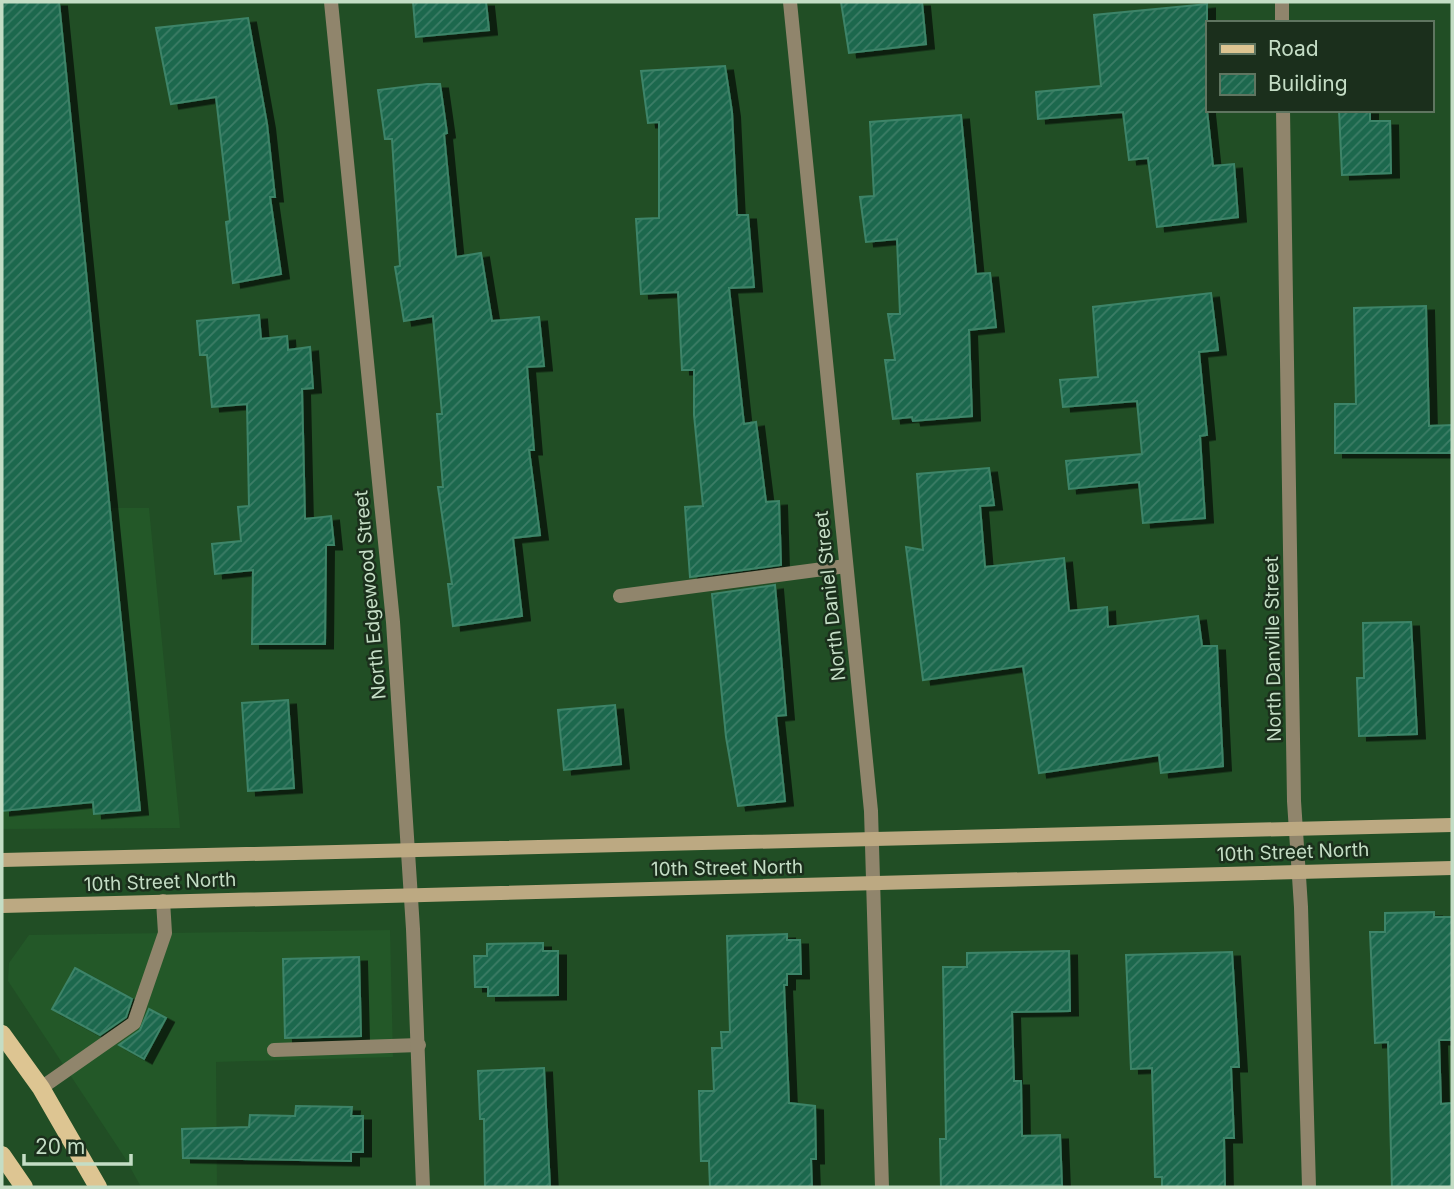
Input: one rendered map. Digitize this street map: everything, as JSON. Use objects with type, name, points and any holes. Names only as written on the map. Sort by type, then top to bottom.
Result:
[{"type":"main road","name":"10th Street North","points":[[2,860],[1452,825]]},
{"type":"main road","name":"10th Street North","points":[[2,906],[1452,868]]},
{"type":"main road","points":[[2,1034],[41,1088],[98,1187]]},
{"type":"main road","points":[[2,1155],[24,1187]]},
{"type":"street","name":"North Edgewood Street","points":[[331,2],[393,622],[409,851],[423,1187]]},
{"type":"street","name":"North Daniel Street","points":[[790,2],[873,838],[882,1187]]},
{"type":"street","points":[[1282,2],[1282,21]]},
{"type":"street","name":"North Danville Street","points":[[1283,112],[1296,829],[1309,1187]]},
{"type":"street","points":[[620,596],[846,566]]},
{"type":"street","points":[[41,1088],[134,1023],[165,933],[163,901]]},
{"type":"street","points":[[274,1050],[418,1045]]},
{"type":"shaded area","points":[[110,508],[149,508],[180,828],[2,829],[2,518]]},
{"type":"shaded area","points":[[390,930],[393,1057],[216,1062],[217,1187],[141,1187],[125,1158],[8,981],[9,963],[29,935]]},
{"type":"building","points":[[2,2],[59,2],[140,810],[94,814],[93,802],[2,811]]},
{"type":"building","points":[[413,2],[486,2],[489,30],[416,37]]},
{"type":"building","points":[[841,2],[922,2],[926,44],[849,53]]},
{"type":"building","points":[[1207,4],[1206,112],[1213,166],[1234,164],[1238,217],[1157,227],[1148,158],[1129,160],[1123,112],[1038,119],[1036,92],[1101,86],[1094,15]]},
{"type":"building","points":[[248,18],[267,124],[275,197],[270,197],[281,274],[233,283],[226,222],[230,221],[216,97],[171,104],[156,28]]},
{"type":"building","points":[[725,66],[732,112],[737,215],[748,215],[754,287],[729,288],[744,424],[756,422],[766,502],[779,501],[781,565],[690,577],[685,507],[703,506],[694,415],[694,370],[682,370],[678,292],[641,294],[636,219],[659,218],[659,122],[648,123],[641,71]]},
{"type":"building","points":[[440,84],[447,133],[444,134],[456,257],[481,253],[492,321],[539,317],[544,366],[527,367],[534,450],[529,450],[540,535],[513,538],[522,616],[453,626],[448,584],[452,584],[438,487],[443,487],[437,414],[442,414],[433,316],[404,321],[395,267],[400,266],[392,139],[385,139],[378,90]]},
{"type":"building","points":[[1339,112],[1370,112],[1370,121],[1390,121],[1391,173],[1342,175]]},
{"type":"building","points":[[961,115],[976,274],[990,273],[996,327],[969,330],[972,416],[913,421],[912,417],[893,419],[885,360],[895,360],[888,314],[900,314],[897,239],[866,242],[860,197],[874,196],[870,122]]},
{"type":"building","points":[[1211,293],[1218,350],[1199,352],[1207,435],[1200,436],[1205,518],[1143,523],[1139,482],[1069,489],[1066,461],[1142,454],[1137,401],[1063,407],[1060,380],[1098,377],[1093,307]]},
{"type":"building","points":[[1426,306],[1429,426],[1452,425],[1452,453],[1335,453],[1335,404],[1356,404],[1354,308]]},
{"type":"building","points":[[259,315],[261,339],[287,336],[288,350],[310,347],[313,388],[302,389],[305,519],[331,516],[334,545],[326,545],[325,644],[252,644],[253,570],[215,574],[212,544],[241,541],[238,507],[249,506],[247,404],[212,407],[207,355],[200,355],[197,321]]},
{"type":"building","points":[[989,468],[994,505],[980,506],[985,567],[1064,558],[1069,611],[1107,607],[1108,627],[1198,616],[1202,646],[1217,646],[1223,766],[1161,773],[1159,755],[1039,773],[1023,666],[923,680],[906,547],[923,550],[917,474]]},
{"type":"building","points":[[775,585],[786,715],[776,716],[785,801],[738,806],[726,737],[712,594]]},
{"type":"building","points":[[1411,622],[1417,734],[1359,736],[1357,678],[1364,678],[1363,623]]},
{"type":"building","points":[[288,700],[294,788],[248,791],[242,703]]},
{"type":"building","points":[[615,705],[621,764],[564,770],[558,710]]},
{"type":"building","points":[[1434,912],[1434,917],[1452,917],[1452,1040],[1439,1040],[1441,1104],[1452,1103],[1452,1187],[1392,1187],[1388,1042],[1375,1043],[1370,932],[1385,932],[1385,913]]},
{"type":"building","points":[[787,934],[787,940],[800,940],[801,974],[787,974],[787,985],[784,985],[789,1103],[815,1106],[816,1159],[811,1159],[812,1187],[710,1187],[709,1161],[701,1161],[699,1091],[714,1091],[712,1048],[722,1048],[721,1032],[730,1032],[727,936]]},
{"type":"building","points":[[543,943],[543,951],[558,951],[558,995],[488,996],[488,987],[475,987],[474,956],[487,956],[487,944]]},
{"type":"building","points":[[1069,951],[1070,1011],[1012,1012],[1014,1081],[1021,1081],[1022,1136],[1060,1135],[1062,1185],[941,1187],[940,1139],[946,1139],[943,967],[967,967],[967,953]]},
{"type":"building","points":[[1232,952],[1239,1067],[1231,1067],[1234,1138],[1224,1138],[1225,1187],[1162,1187],[1162,1177],[1155,1177],[1152,1068],[1131,1069],[1126,955]]},
{"type":"building","points":[[359,957],[361,1036],[285,1038],[283,959]]},
{"type":"building","points":[[75,968],[132,999],[126,1017],[100,1035],[52,1009]]},
{"type":"building","points":[[149,1009],[166,1018],[144,1059],[119,1045],[140,1030]]},
{"type":"building","points":[[544,1068],[550,1187],[485,1187],[484,1119],[480,1119],[478,1071]]},
{"type":"building","points":[[296,1106],[352,1107],[351,1116],[363,1116],[363,1152],[351,1152],[351,1161],[183,1158],[182,1129],[249,1127],[250,1115],[295,1116]]}]
